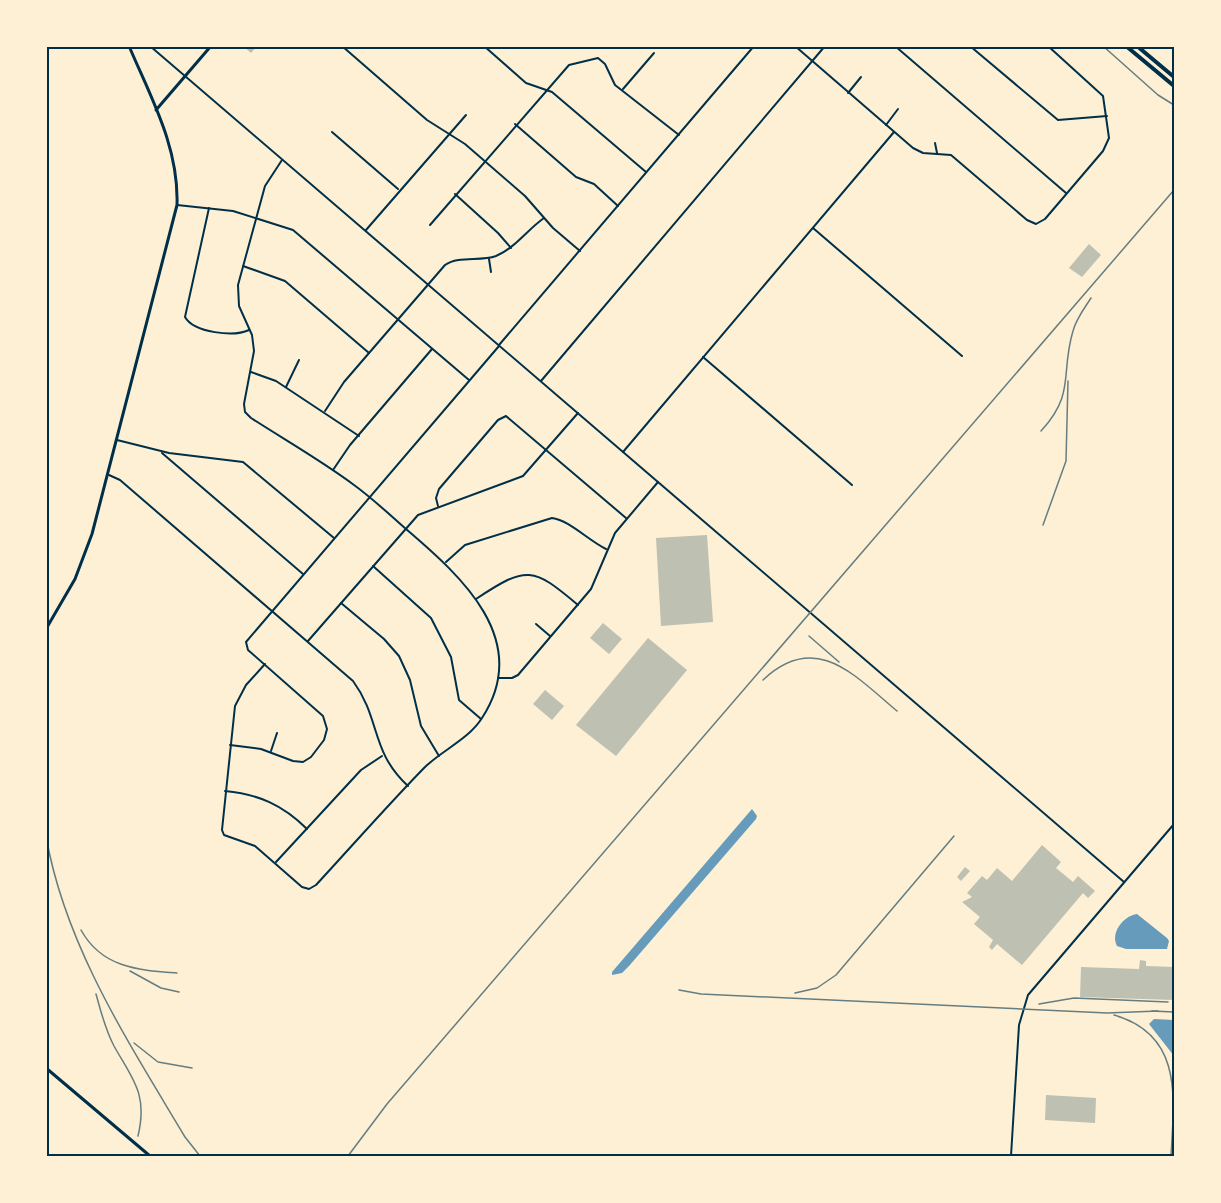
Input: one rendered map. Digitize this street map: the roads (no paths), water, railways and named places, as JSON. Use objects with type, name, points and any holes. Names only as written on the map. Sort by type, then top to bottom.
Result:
[{"type":"highway","points":[[1126,46],[1174,86]]},
{"type":"highway","points":[[1137,46],[1174,77]]},
{"type":"main road","points":[[46,629],[69,592],[84,559],[177,205],[175,164],[156,110],[129,46]]},
{"type":"main road","points":[[156,110],[211,46]]},
{"type":"main road","points":[[46,1068],[150,1156]]},
{"type":"street","points":[[150,46],[1124,882]]},
{"type":"street","points":[[342,46],[427,120],[484,160],[525,196],[544,218],[580,251]]},
{"type":"street","points":[[484,46],[526,83],[545,89],[557,96],[646,172]]},
{"type":"street","points":[[230,745],[270,752],[299,762],[309,759],[318,749],[326,733],[323,716],[248,650],[245,644],[754,46]]},
{"type":"street","points":[[795,46],[918,151],[946,153],[956,158],[1027,220],[1036,224],[1045,219],[1067,194],[1106,147],[1109,138],[1101,92],[1048,46]]},
{"type":"street","points":[[541,381],[825,46]]},
{"type":"street","points":[[895,46],[1067,194]]},
{"type":"street","points":[[970,46],[1058,120],[1107,116]]},
{"type":"street","points":[[622,90],[654,52]]},
{"type":"street","points":[[430,225],[565,66],[598,58],[604,64],[610,79],[679,135]]},
{"type":"street","points":[[848,93],[861,77]]},
{"type":"street","points":[[886,124],[898,109]]},
{"type":"street","points":[[366,231],[466,115]]},
{"type":"street","points":[[515,124],[576,177],[594,184],[618,206]]},
{"type":"street","points":[[332,132],[399,190]]},
{"type":"street","points":[[623,452],[894,132]]},
{"type":"street","points":[[935,143],[937,153]]},
{"type":"street","points":[[264,664],[237,700],[225,791],[224,835],[255,846],[302,887],[309,889],[316,885],[408,786],[482,719],[498,678],[495,636],[476,599],[445,562],[369,497],[245,412],[244,404],[255,351],[238,298],[243,266],[265,186],[282,160]]},
{"type":"street","points":[[455,194],[498,232],[510,248]]},
{"type":"street","points":[[177,205],[209,208],[256,218],[293,230],[469,380]]},
{"type":"street","points":[[209,208],[185,317],[191,324],[228,334],[249,330]]},
{"type":"street","points":[[325,411],[339,388],[428,284],[452,261],[489,259],[510,248],[544,218]]},
{"type":"street","points":[[813,228],[962,356]]},
{"type":"street","points":[[489,259],[491,272]]},
{"type":"street","points":[[243,266],[285,281],[369,353]]},
{"type":"street","points":[[333,471],[358,436],[432,349]]},
{"type":"street","points":[[703,357],[852,485]]},
{"type":"street","points":[[286,387],[298,360]]},
{"type":"street","points":[[251,372],[272,378],[325,411],[358,436]]},
{"type":"street","points":[[308,641],[421,512],[523,476],[578,413]]},
{"type":"street","points":[[438,506],[436,498],[439,489],[503,416],[512,419],[626,518]]},
{"type":"street","points":[[117,440],[159,451],[243,462],[334,538]]},
{"type":"street","points":[[159,451],[303,574]]},
{"type":"street","points":[[108,474],[120,480],[272,610],[358,689],[367,705],[382,756],[408,786]]},
{"type":"street","points":[[498,678],[512,678],[518,675],[578,605],[595,580],[606,549],[626,518],[658,482]]},
{"type":"street","points":[[445,562],[465,545],[552,518],[563,520],[584,537],[606,549]]},
{"type":"street","points":[[373,566],[430,618],[451,657],[459,700],[482,719]]},
{"type":"street","points":[[476,599],[519,575],[534,574],[547,579],[578,605]]},
{"type":"street","points":[[341,603],[384,639],[399,656],[410,680],[421,726],[439,756]]},
{"type":"street","points":[[537,624],[551,636]]},
{"type":"street","points":[[270,752],[276,733]]},
{"type":"street","points":[[276,862],[361,770],[382,756]]},
{"type":"street","points":[[225,791],[268,800],[286,810],[307,829]]},
{"type":"street","points":[[1011,1156],[1019,1025],[1024,1005],[1035,987],[1174,824]]},
{"type":"water","points":[[752,809],[757,816],[756,819],[629,966],[622,973],[612,975],[612,972]]},
{"type":"water","points":[[1137,914],[1167,938],[1169,941],[1167,949],[1126,949],[1117,946],[1115,936],[1119,926],[1127,918]]},
{"type":"water","points":[[1154,1019],[1174,1020],[1174,1056],[1149,1024]]},
{"type":"railway","points":[[1103,46],[1158,95],[1174,105]]},
{"type":"railway","points":[[348,1156],[387,1104],[1174,190]]},
{"type":"railway","points":[[1041,431],[1059,405],[1063,394],[1073,331],[1078,318],[1091,298]]},
{"type":"railway","points":[[1043,525],[1066,461],[1068,381]]},
{"type":"railway","points":[[809,636],[839,662]]},
{"type":"railway","points":[[763,680],[782,666],[800,659],[818,659],[834,664],[850,673],[897,711]]},
{"type":"railway","points":[[46,836],[55,877],[68,916],[102,993],[142,1066],[185,1137],[200,1156]]},
{"type":"railway","points":[[795,993],[817,988],[836,975],[954,836]]},
{"type":"railway","points":[[81,930],[90,943],[110,960],[135,968],[177,973]]},
{"type":"railway","points":[[130,971],[161,988],[179,992]]},
{"type":"railway","points":[[679,990],[701,994],[1107,1013],[1158,1011]]},
{"type":"railway","points":[[96,994],[111,1040],[133,1078],[140,1098],[141,1121],[138,1136]]},
{"type":"railway","points":[[1039,1004],[1074,998],[1168,1002]]},
{"type":"railway","points":[[1152,1011],[1174,1012]]},
{"type":"railway","points":[[1114,1015],[1137,1024],[1153,1037],[1164,1053],[1173,1092],[1171,1156]]},
{"type":"railway","points":[[134,1043],[158,1062],[192,1068]]}]
